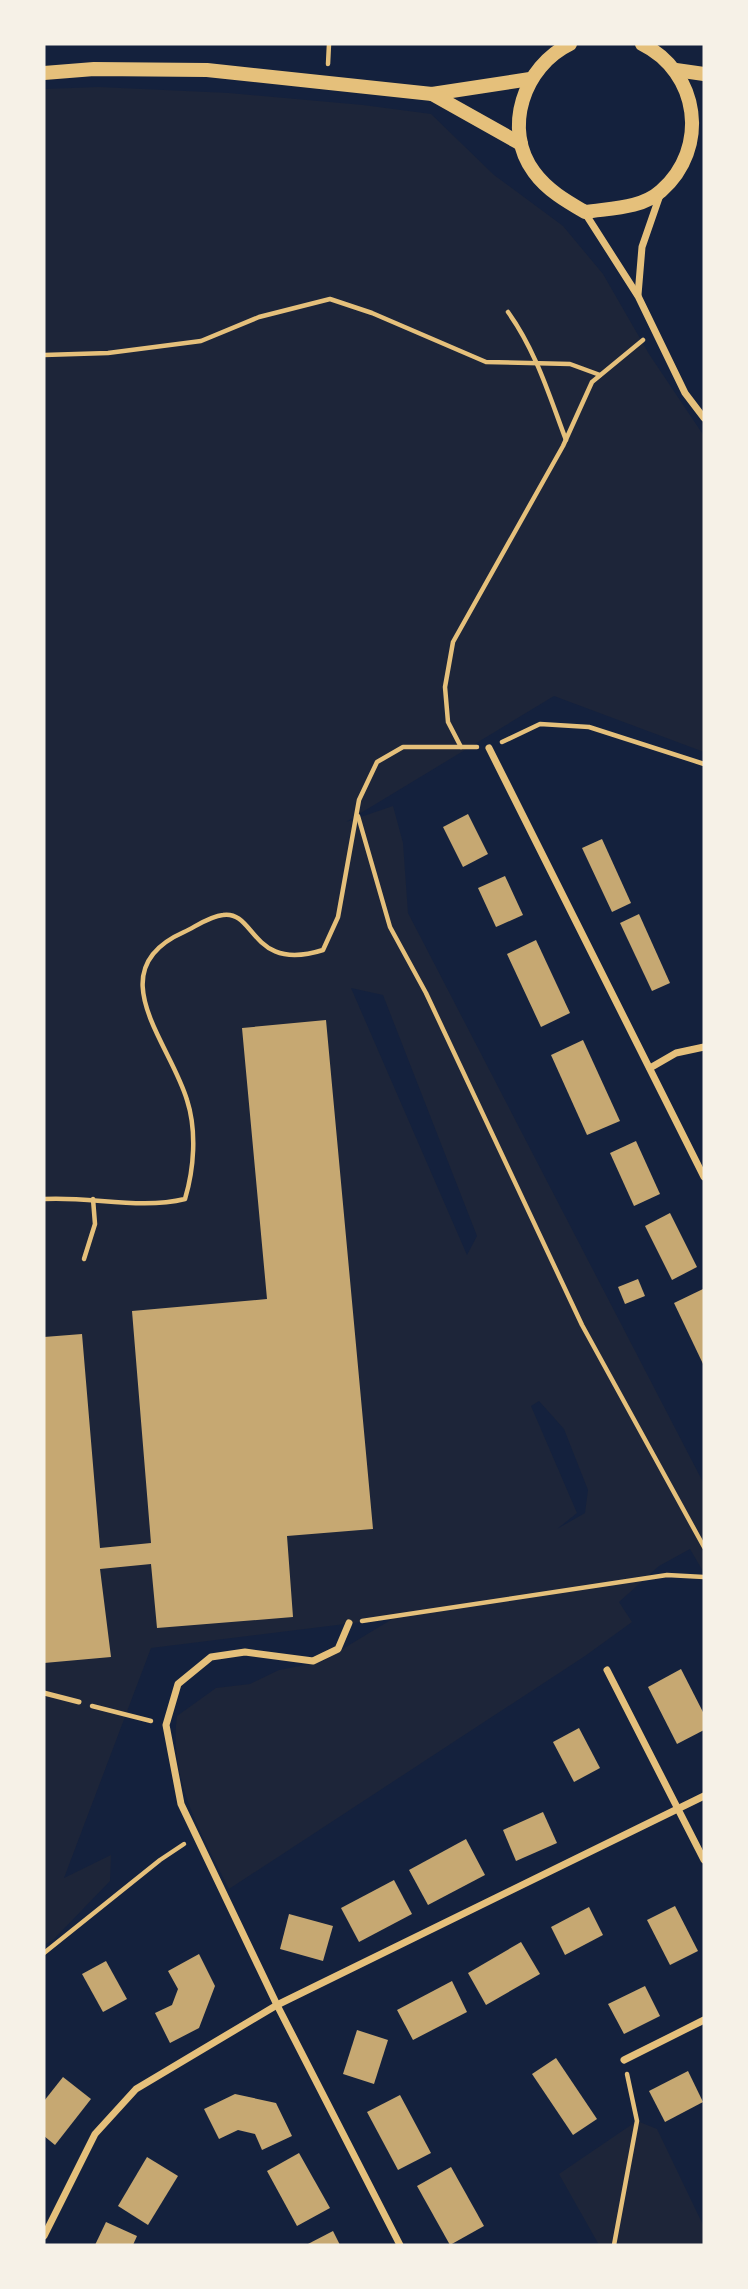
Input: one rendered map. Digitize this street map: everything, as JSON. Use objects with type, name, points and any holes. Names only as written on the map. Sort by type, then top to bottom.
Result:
[{"type":"main road","points":[[570,44],[541,64],[530,79],[519,111],[521,144],[532,169],[545,186],[585,212],[640,204],[661,191],[686,158],[699,131],[691,100],[676,70],[655,51],[642,44]]},
{"type":"main road","points":[[44,73],[94,69],[207,70],[432,94],[530,79]]},
{"type":"main road","points":[[676,70],[704,74]]},
{"type":"main road","points":[[432,94],[521,144]]},
{"type":"street","points":[[638,296],[642,247],[661,191]]},
{"type":"street","points":[[585,212],[638,296],[685,393],[704,418]]},
{"type":"street","points":[[489,747],[704,1177]]},
{"type":"street","points":[[650,1068],[676,1053],[704,1047]]},
{"type":"street","points":[[349,1623],[338,1649],[313,1661],[245,1652],[211,1657],[178,1684],[166,1725],[181,1804],[277,2005],[400,2245]]},
{"type":"street","points":[[607,1670],[704,1860]]},
{"type":"street","points":[[44,2236],[94,2134],[136,2089],[277,2005],[704,1796]]},
{"type":"street","points":[[624,2060],[704,2020]]},
{"type":"lane","points":[[44,1693],[79,1702]]},
{"type":"path","points":[[44,355],[108,354],[201,341],[260,317],[330,299],[372,313],[486,362],[570,364],[600,376]]},
{"type":"path","points":[[508,312],[525,335],[566,440]]},
{"type":"path","points":[[461,747],[448,722],[445,687],[453,642],[566,440],[592,382],[630,351]]},
{"type":"path","points":[[44,1199],[165,1204],[185,1199],[193,1173],[188,1101],[143,1000],[143,976],[150,954],[164,940],[223,915],[237,917],[264,945],[279,955],[300,957],[323,950],[338,917],[359,800],[377,762],[403,747],[489,747],[540,724],[589,727],[704,764]]},
{"type":"path","points":[[358,815],[390,927],[426,993],[582,1325],[704,1547]]},
{"type":"path","points":[[84,1259],[95,1224],[93,1199]]},
{"type":"path","points":[[349,1623],[667,1575],[704,1577]]},
{"type":"path","points":[[79,1702],[166,1725]]},
{"type":"path","points":[[44,1954],[160,1860],[197,1836]]},
{"type":"path","points":[[614,2245],[637,2121],[624,2060]]},
{"type":"shaded area","points":[[99,87],[229,93],[431,114],[494,175],[563,226],[603,274],[649,354],[704,436],[704,752],[554,696],[346,822],[393,806],[403,843],[408,913],[704,1484],[704,1573],[690,1549],[659,1566],[619,1602],[632,1622],[585,1656],[229,1889],[198,1827],[182,1784],[176,1739],[177,1716],[216,1688],[250,1684],[279,1670],[321,1662],[394,1618],[151,1648],[64,1878],[111,1855],[110,1881],[54,1939],[44,1945],[44,89]],"holes":[[[351,988],[383,995],[477,1236],[467,1255]],[[539,1401],[564,1429],[588,1490],[585,1513],[557,1529],[577,1513],[531,1406]]]},
{"type":"shaded area","points":[[637,2121],[657,2129],[704,2227],[704,2245],[599,2245],[559,2174]]},
{"type":"building","points":[[468,814],[488,854],[463,867],[443,827]]},
{"type":"building","points":[[602,839],[631,903],[612,912],[582,848]]},
{"type":"building","points":[[505,876],[523,915],[496,927],[478,888]]},
{"type":"building","points":[[639,914],[670,983],[652,991],[620,923]]},
{"type":"building","points":[[536,940],[570,1013],[541,1027],[507,954]]},
{"type":"building","points":[[326,1020],[373,1529],[287,1536],[293,1617],[157,1628],[151,1564],[100,1569],[111,1657],[44,1663],[44,1337],[82,1334],[100,1548],[151,1543],[132,1311],[267,1299],[242,1028]]},
{"type":"building","points":[[583,1040],[620,1121],[587,1135],[551,1055]]},
{"type":"building","points":[[636,1141],[660,1194],[634,1206],[610,1153]]},
{"type":"building","points":[[670,1213],[697,1267],[672,1280],[645,1226]]},
{"type":"building","points":[[638,1279],[645,1296],[625,1304],[618,1287]]},
{"type":"building","points":[[704,1290],[704,1366],[674,1303]]},
{"type":"building","points":[[681,1669],[704,1714],[704,1730],[677,1744],[648,1687]]},
{"type":"building","points":[[579,1728],[600,1768],[574,1782],[553,1742]]},
{"type":"building","points":[[543,1812],[557,1843],[516,1861],[503,1830]]},
{"type":"building","points":[[466,1839],[485,1875],[428,1905],[409,1870]]},
{"type":"building","points":[[394,1880],[412,1914],[359,1942],[341,1908]]},
{"type":"building","points":[[675,1906],[698,1951],[670,1965],[647,1920]]},
{"type":"building","points":[[589,1907],[603,1935],[565,1955],[551,1927]]},
{"type":"building","points":[[289,1914],[333,1926],[323,1961],[280,1949]]},
{"type":"building","points":[[521,1942],[540,1974],[486,2005],[468,1973]]},
{"type":"building","points":[[199,1954],[215,1986],[199,2028],[170,2043],[155,2013],[172,2005],[178,1989],[168,1971]]},
{"type":"building","points":[[106,1961],[127,1999],[103,2012],[82,1974]]},
{"type":"building","points":[[452,1981],[467,2012],[413,2040],[397,2010]]},
{"type":"building","points":[[645,1986],[660,2016],[624,2034],[608,2004]]},
{"type":"building","points":[[357,2030],[388,2040],[374,2084],[343,2074]]},
{"type":"building","points":[[556,2058],[597,2119],[573,2135],[532,2074]]},
{"type":"building","points":[[688,2071],[703,2102],[665,2122],[649,2091]]},
{"type":"building","points":[[63,2077],[91,2099],[55,2145],[44,2136],[44,2101]]},
{"type":"building","points":[[235,2094],[276,2103],[292,2136],[262,2150],[255,2134],[238,2130],[219,2139],[204,2109]]},
{"type":"building","points":[[400,2095],[431,2153],[398,2170],[367,2112]]},
{"type":"building","points":[[299,2153],[330,2208],[297,2226],[267,2171]]},
{"type":"building","points":[[147,2157],[178,2176],[148,2225],[118,2206]]},
{"type":"building","points":[[451,2167],[484,2226],[450,2245],[417,2186]]},
{"type":"building","points":[[106,2222],[137,2236],[133,2245],[95,2245]]},
{"type":"building","points":[[333,2231],[340,2245],[306,2245]]}]
